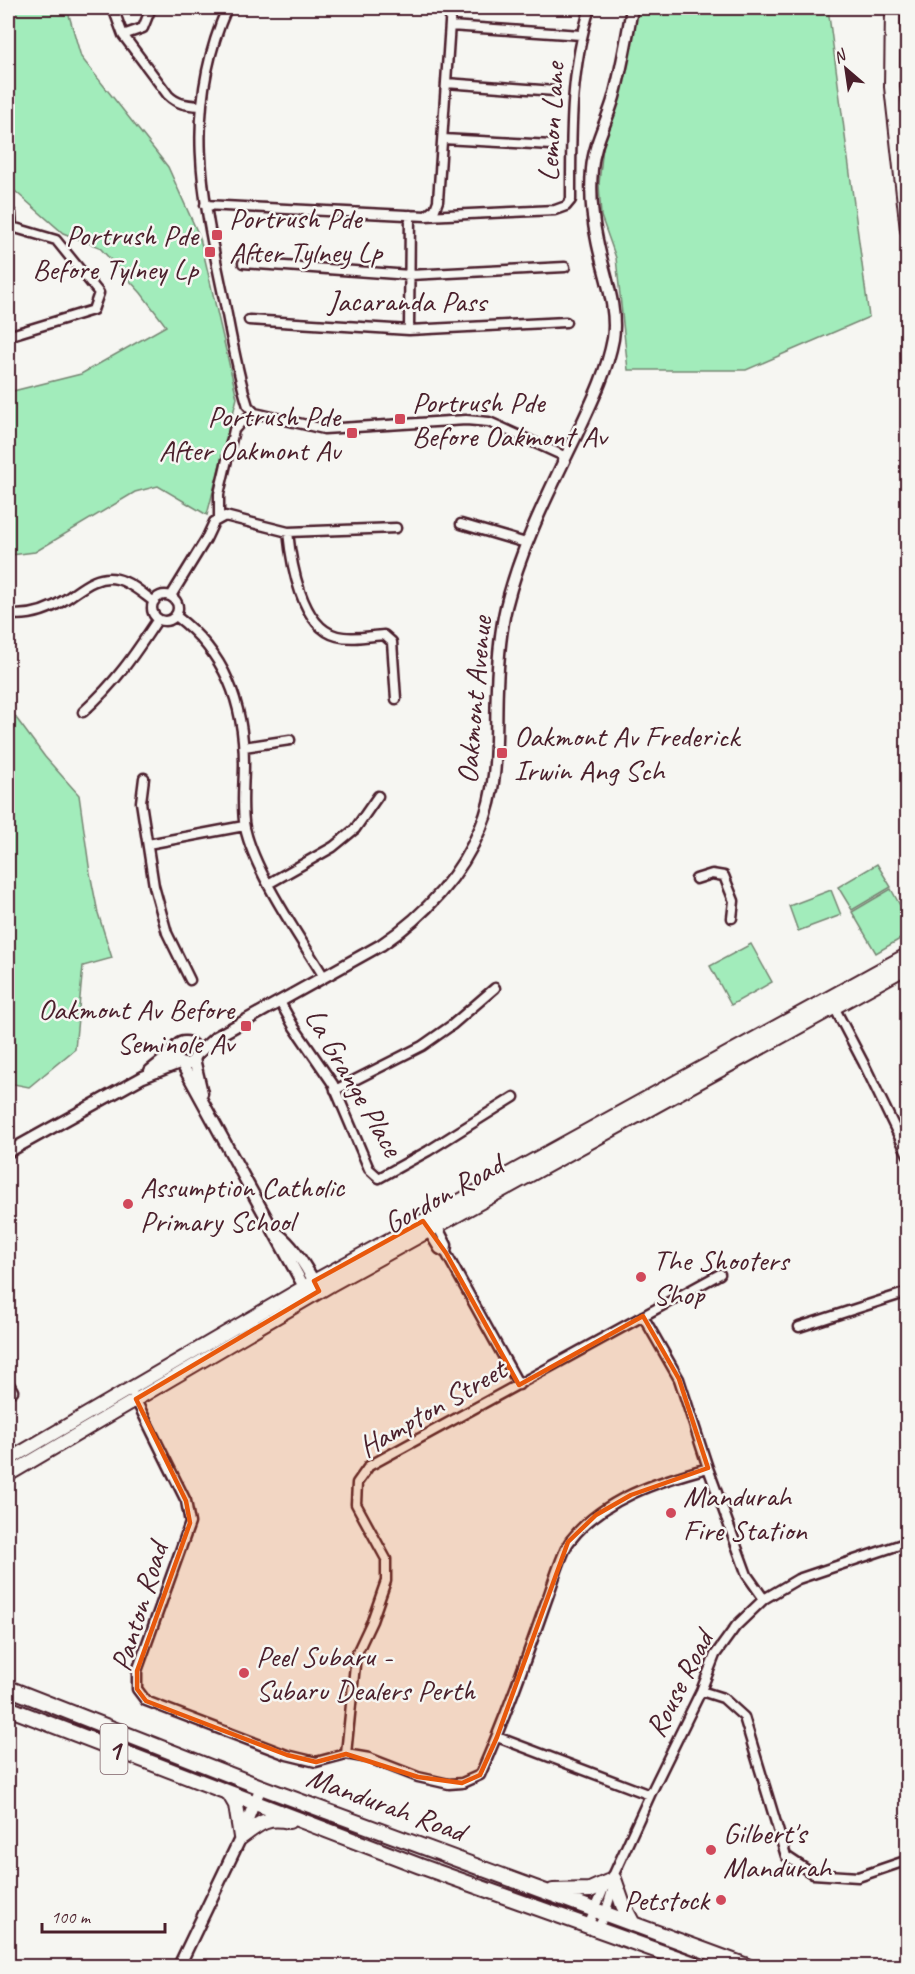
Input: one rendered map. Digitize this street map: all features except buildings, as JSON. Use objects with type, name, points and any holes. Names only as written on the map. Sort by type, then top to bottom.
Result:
[{"type":"highway","points":[[893,8],[892,87],[908,230]]},
{"type":"highway","name":"Mandurah Road","points":[[8,1688],[265,1788],[747,1966]]},
{"type":"highway","name":"Mandurah Road","points":[[8,1708],[420,1866],[700,1966]]},
{"type":"highway","points":[[229,1793],[236,1805],[241,1837],[265,1820],[277,1818],[315,1826]]},
{"type":"highway","points":[[542,1891],[590,1890],[612,1878],[620,1890],[623,1905],[633,1924]]},
{"type":"main road","name":"Gordon Road","points":[[8,1460],[831,1002],[908,954]]},
{"type":"main road","name":"Gordon Road","points":[[831,1002],[908,967]]},
{"type":"main road","name":"Gordon Road","points":[[8,1475],[132,1393]]},
{"type":"street","points":[[114,8],[123,35],[173,100],[182,104],[201,106]]},
{"type":"street","points":[[123,35],[143,28],[151,8]]},
{"type":"street","points":[[227,8],[219,26],[206,74],[201,106],[200,167],[205,205],[248,406],[255,413],[324,429],[478,420],[498,426],[566,457]]},
{"type":"street","points":[[205,205],[426,216],[435,209],[438,201],[443,139],[451,8]]},
{"type":"street","name":"Lemon Lane","points":[[426,216],[555,210],[566,206],[571,200],[571,119],[581,35],[590,8]]},
{"type":"street","name":"Oakmont Avenue","points":[[195,1057],[216,1037],[381,945],[421,914],[459,869],[479,833],[485,818],[494,778],[497,746],[497,688],[506,609],[526,543],[603,374],[612,340],[613,313],[593,218],[592,170],[596,142],[613,100],[624,59],[632,8]]},
{"type":"street","points":[[450,26],[581,35]]},
{"type":"street","points":[[446,83],[555,90]]},
{"type":"street","points":[[443,139],[552,145]]},
{"type":"street","points":[[8,210],[10,230],[56,240],[99,293],[93,310],[11,335],[8,330]]},
{"type":"street","points":[[409,330],[410,215]]},
{"type":"street","points":[[243,263],[410,275],[565,267]]},
{"type":"street","name":"Jacaranda Pass","points":[[249,320],[409,330],[566,322]]},
{"type":"street","points":[[219,519],[219,494],[234,430],[242,421],[255,413]]},
{"type":"street","points":[[171,596],[214,522],[225,516],[288,532],[396,528]]},
{"type":"street","points":[[461,524],[526,543]]},
{"type":"street","points":[[288,532],[296,583],[320,627],[336,636],[357,638],[384,635],[392,642],[396,699]]},
{"type":"street","points":[[8,614],[20,616],[45,610],[66,599],[83,585],[100,579],[116,578],[153,601]]},
{"type":"street","points":[[161,595],[171,596],[178,605],[176,616],[166,622],[158,620],[152,610],[153,601],[161,595]]},
{"type":"street","points":[[176,616],[201,638],[224,668],[238,706],[244,747],[244,826],[268,884],[324,977]]},
{"type":"street","points":[[83,712],[127,667],[158,620]]},
{"type":"street","points":[[244,747],[290,740]]},
{"type":"street","points":[[144,778],[141,802],[154,886],[167,933],[190,980]]},
{"type":"street","points":[[268,884],[333,847],[355,829],[378,796]]},
{"type":"street","points":[[148,844],[244,826]]},
{"type":"street","points":[[696,879],[712,874],[724,876],[734,901],[732,918]]},
{"type":"street","points":[[335,1090],[422,1046],[452,1025],[495,988]]},
{"type":"street","name":"La Grange Place","points":[[280,1002],[335,1090],[369,1169],[379,1178],[428,1151],[514,1097]]},
{"type":"street","points":[[831,1002],[908,1155]]},
{"type":"street","name":"Oakmont Avenue","points":[[188,1043],[216,1037]]},
{"type":"street","points":[[8,1152],[143,1077],[174,1052],[180,1043],[188,1043],[195,1049],[204,1105]]},
{"type":"street","points":[[174,1052],[175,1058],[181,1064],[275,1233],[312,1289]]},
{"type":"street","points":[[143,1077],[181,1064],[189,1064],[195,1057]]},
{"type":"street","points":[[430,1224],[447,1245],[446,1253],[519,1385]]},
{"type":"street","name":"Hampton Street","points":[[346,1754],[356,1655],[372,1621],[386,1581],[386,1558],[356,1504],[357,1483],[369,1466],[720,1274]]},
{"type":"street","points":[[799,1326],[908,1292]]},
{"type":"street","points":[[643,1316],[679,1378],[708,1468],[747,1575],[764,1599]]},
{"type":"street","points":[[8,1382],[13,1391]]},
{"type":"street","name":"Panton Road","points":[[132,1393],[186,1501],[190,1523],[137,1671],[138,1689],[146,1701],[287,1755],[315,1762],[346,1754],[369,1758],[418,1778],[449,1784],[462,1783],[480,1775],[497,1737],[568,1542],[596,1515],[631,1495],[672,1478],[708,1468]]},
{"type":"street","name":"Rouse Road","points":[[592,1928],[612,1878],[701,1691],[715,1655],[736,1626],[764,1599],[798,1578],[908,1542]]},
{"type":"street","points":[[701,1691],[723,1698],[744,1717],[786,1856],[813,1874],[858,1877],[908,1860]]},
{"type":"street","points":[[497,1737],[650,1795]]},
{"type":"street","points":[[179,1966],[265,1788]]},
{"type":"highlighted area","points":[[423,1221],[446,1253],[519,1385],[643,1316],[679,1379],[708,1468],[631,1495],[596,1515],[568,1542],[497,1737],[480,1775],[462,1783],[418,1777],[346,1754],[316,1762],[287,1755],[146,1701],[137,1689],[137,1671],[190,1523],[186,1501],[136,1399],[319,1291],[314,1281]]},
{"type":"green space","points":[[8,8],[67,8],[81,57],[168,167],[200,238],[237,398],[207,515],[158,486],[135,492],[35,552],[11,555],[8,555],[8,369],[13,391],[81,374],[166,326],[141,293],[99,247],[63,233],[8,185]]},
{"type":"green space","points":[[638,8],[828,8],[869,317],[746,370],[628,370],[616,258],[601,216],[599,184],[604,137],[623,83]]},
{"type":"green space","points":[[8,707],[45,757],[79,795],[98,913],[112,958],[83,966],[75,1049],[29,1087],[8,1083]]},
{"type":"green space","points":[[877,864],[891,887],[852,910],[838,887]]},
{"type":"green space","points":[[891,889],[907,918],[907,935],[876,953],[852,912]]},
{"type":"green space","points":[[831,890],[841,915],[798,931],[789,906]]},
{"type":"green space","points":[[751,944],[772,982],[731,1005],[710,966]]},
{"type":"place","name":"Portrush Pde After Tylney Lp","points":[[217,235]]},
{"type":"place","name":"Portrush Pde Before Tylney Lp","points":[[210,252]]},
{"type":"place","name":"Portrush Pde Before Oakmont Av","points":[[400,419]]},
{"type":"place","name":"Portrush Pde After Oakmont Av","points":[[352,433]]},
{"type":"place","name":"Oakmont Av Frederick Irwin Ang Sch","points":[[502,753]]},
{"type":"place","name":"Oakmont Av Before Seminole Av","points":[[246,1026]]},
{"type":"place","name":"Assumption Catholic Primary School","points":[[128,1204]]},
{"type":"place","name":"The Shooters Shop","points":[[641,1277]]},
{"type":"place","name":"Mandurah Fire Station","points":[[671,1513]]},
{"type":"place","name":"Peel Subaru - Subaru Dealers Perth","points":[[244,1673]]},
{"type":"place","name":"Gilbert's Mandurah","points":[[711,1850]]},
{"type":"place","name":"Petstock","points":[[721,1900]]}]
